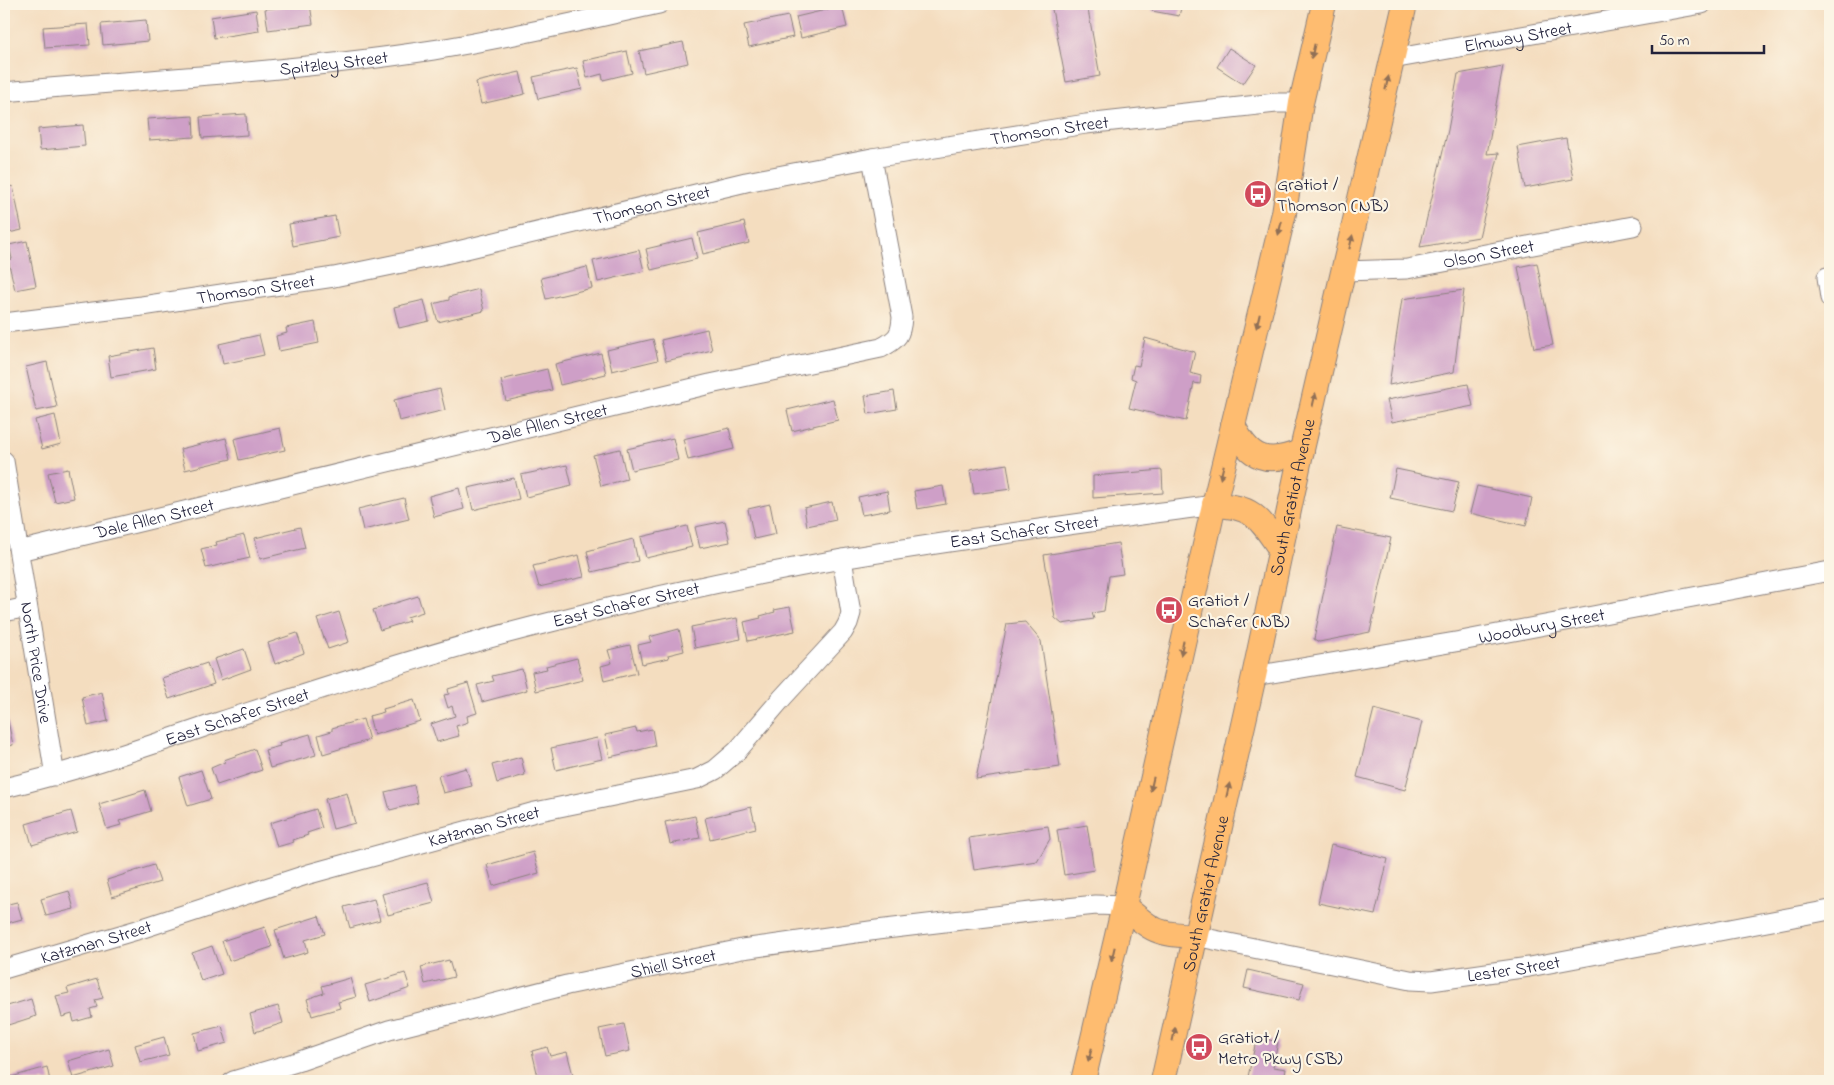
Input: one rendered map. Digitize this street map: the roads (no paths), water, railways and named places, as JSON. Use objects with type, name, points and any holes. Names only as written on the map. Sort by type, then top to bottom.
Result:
[{"type":"main road","points":[[1083,1081],[1214,505],[1284,213],[1301,103],[1324,4]]},
{"type":"main road","name":"South Gratiot Avenue","points":[[1163,1081],[1302,452],[1405,4]]},
{"type":"main road","points":[[1233,425],[1240,440],[1250,450],[1262,457],[1274,460],[1287,458],[1302,452]]},
{"type":"main road","points":[[1214,505],[1232,506],[1247,510],[1258,518],[1281,550]]},
{"type":"main road","points":[[1124,906],[1146,925],[1158,932],[1195,936]]},
{"type":"street","name":"Spitzley Street","points":[[4,92],[299,67],[431,50],[485,41],[659,4]]},
{"type":"street","name":"Elmway Street","points":[[1392,59],[1702,4]]},
{"type":"street","name":"Thomson Street","points":[[4,323],[142,306],[334,276],[441,255],[746,182],[872,158],[1086,124],[1276,103],[1301,103]]},
{"type":"street","name":"Dale Allen Street","points":[[19,551],[710,384],[881,348],[893,342],[901,331],[902,317],[872,158]]},
{"type":"street","name":"Olson Street","points":[[1344,271],[1407,269],[1634,226]]},
{"type":"street","points":[[1827,277],[1830,298]]},
{"type":"street","name":"North Price Drive","points":[[4,461],[56,776]]},
{"type":"street","name":"East Schafer Street","points":[[4,788],[56,776],[309,693],[469,644],[554,621],[694,588],[842,559],[1214,505]]},
{"type":"street","name":"Katzman Street","points":[[4,969],[137,930],[309,874],[479,827],[535,812],[697,779],[715,770],[737,751],[783,697],[843,632],[848,623],[850,613],[842,559]]},
{"type":"street","name":"Woodbury Street","points":[[1254,676],[1461,641],[1830,571]]},
{"type":"street","points":[[4,612],[27,607]]},
{"type":"street","name":"Shiell Street","points":[[233,1081],[300,1061],[389,1030],[567,984],[732,951],[877,930],[1028,912],[1096,905],[1124,906]]},
{"type":"street","name":"Lester Street","points":[[1195,936],[1410,980],[1431,981],[1549,964],[1830,910]]},
{"type":"place","name":"Gratiot / Thomson (NB)","points":[[1258,194]]},
{"type":"place","name":"Gratiot / Schafer (NB)","points":[[1169,610]]},
{"type":"place","name":"Gratiot / Metro Pkwy (SB)","points":[[1199,1047]]}]
